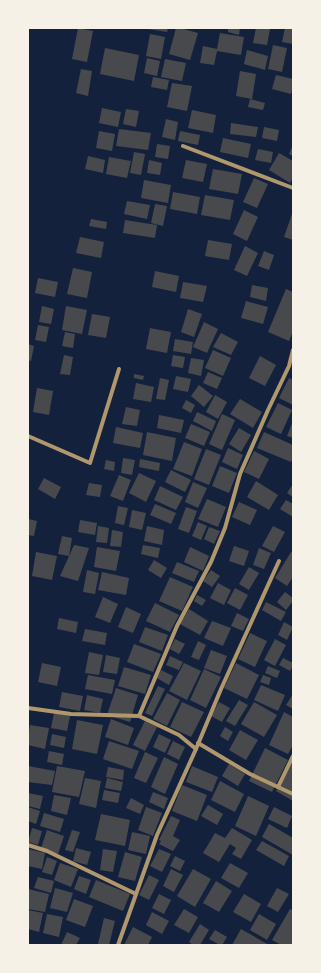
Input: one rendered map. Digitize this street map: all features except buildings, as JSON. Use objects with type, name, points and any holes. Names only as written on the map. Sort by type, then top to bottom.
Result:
[{"type":"street","points":[[183,146],[293,188]]},
{"type":"street","points":[[139,716],[177,626],[214,555],[225,528],[240,474],[289,366],[293,350]]},
{"type":"street","points":[[28,436],[90,463],[119,369]]},
{"type":"street","points":[[118,945],[158,835],[221,689],[279,561]]},
{"type":"street","points":[[28,708],[71,714],[139,716],[179,735],[196,749]]},
{"type":"street","points":[[198,743],[250,774],[293,794]]},
{"type":"street","points":[[278,787],[293,756]]},
{"type":"street","points":[[28,845],[47,851],[136,894]]}]
